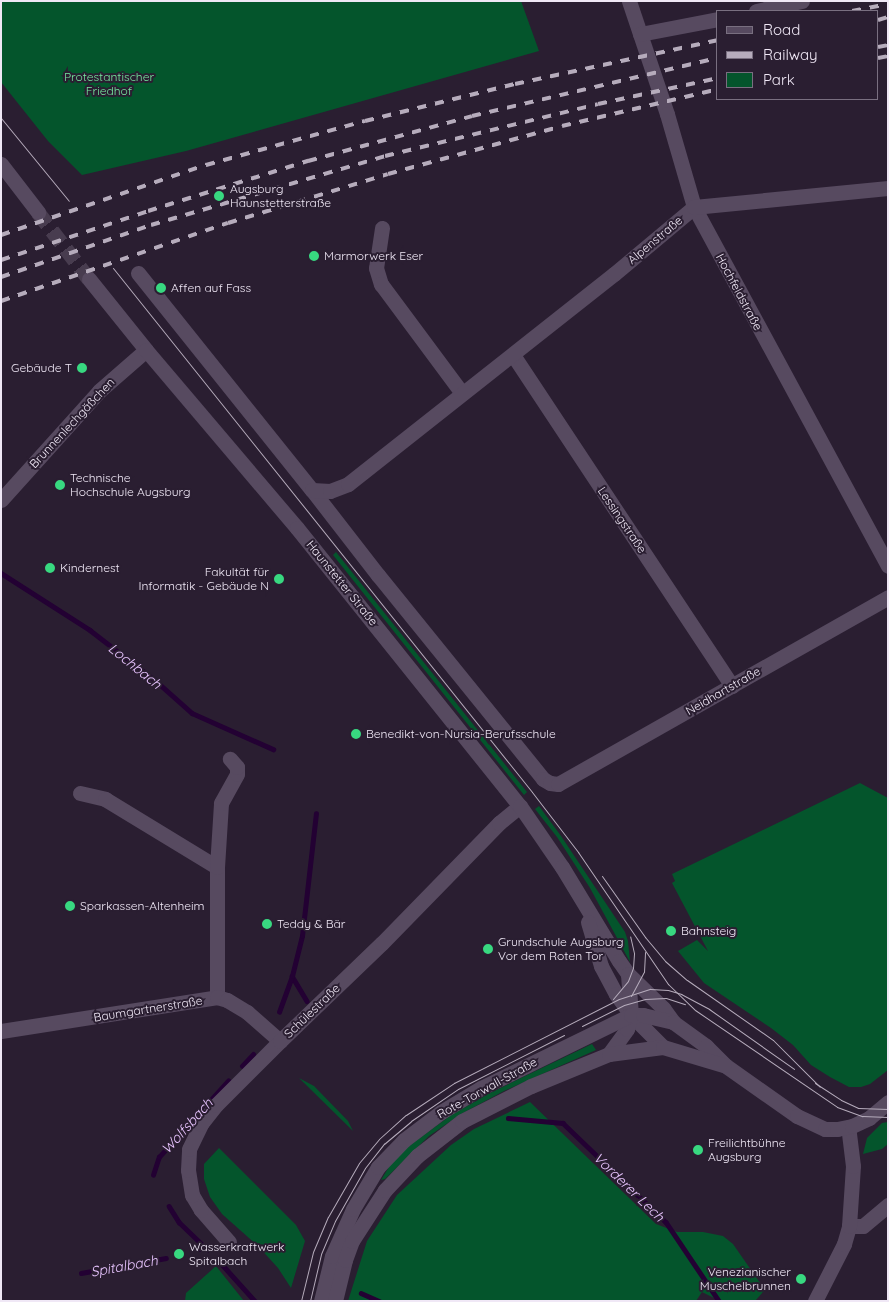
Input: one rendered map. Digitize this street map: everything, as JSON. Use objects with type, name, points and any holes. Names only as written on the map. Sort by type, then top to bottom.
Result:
[{"type":"street","name":"Hochfeldstraße","points":[[630,1],[667,114],[694,207],[888,566]]},
{"type":"street","points":[[761,10],[802,1]]},
{"type":"street","points":[[641,36],[716,19]]},
{"type":"street","points":[[1,164],[38,212]]},
{"type":"street","name":"Alpenstraße","points":[[312,490],[330,491],[348,484],[513,354],[694,207],[888,188]]},
{"type":"street","points":[[382,228],[376,268],[381,284],[462,393]]},
{"type":"street","points":[[138,273],[312,490]]},
{"type":"street","name":"Haunstetter Straße","points":[[89,279],[146,350],[298,528],[520,806],[544,838],[628,974],[663,1008],[674,1022]]},
{"type":"street","name":"Brunnenlechgäßchen","points":[[1,500],[99,391],[146,350]]},
{"type":"street","name":"Lessingstraße","points":[[513,354],[732,686]]},
{"type":"street","name":"Neidhartstraße","points":[[312,490],[378,575],[543,779],[558,784],[888,597]]},
{"type":"street","points":[[217,997],[217,867],[221,803],[236,774],[237,767],[230,759]]},
{"type":"street","points":[[80,793],[105,800],[217,867]]},
{"type":"street","name":"Schülestraße","points":[[230,1242],[204,1214],[192,1195],[188,1170],[189,1149],[201,1124],[216,1106],[280,1041],[382,943],[500,823],[520,806]]},
{"type":"street","name":"Haunstetter Straße","points":[[580,898],[601,966],[616,994],[631,1015]]},
{"type":"street","name":"Haunstetter Straße","points":[[628,974],[631,1015]]},
{"type":"street","name":"Baumgartnerstraße","points":[[1,1031],[217,997],[228,1000],[247,1012],[280,1041]]},
{"type":"street","points":[[609,1054],[627,1030],[631,1015]]},
{"type":"street","name":"Rote-Torwall-Straße","points":[[631,1015],[663,1047]]},
{"type":"street","name":"Rote-Torwall-Straße","points":[[321,1301],[332,1256],[353,1209],[378,1167],[404,1140],[442,1112],[481,1088],[631,1015],[644,1015],[674,1022],[706,1046],[726,1066],[812,1124],[825,1129],[848,1128]]},
{"type":"street","name":"Rote-Torwall-Straße","points":[[335,1301],[345,1260],[365,1218],[385,1190],[417,1156],[462,1121],[490,1106],[596,1058],[609,1054],[663,1047],[726,1066]]},
{"type":"street","points":[[815,1301],[844,1244],[849,1226],[853,1166],[848,1128],[869,1118],[888,1102]]},
{"type":"street","points":[[849,1226],[863,1226],[888,1205]]},
{"type":"green space","name":"Protestantischer Friedhof","points":[[1,1],[521,1],[539,51],[186,151],[82,175],[48,141],[1,82]]},
{"type":"green space","points":[[336,552],[527,792],[524,795],[333,555]]},
{"type":"green space","points":[[860,783],[888,798],[888,1070],[870,1084],[861,1087],[849,1087],[811,1065],[793,1045],[771,1028],[704,983],[678,951],[697,940],[708,951],[672,883],[675,881],[672,874]]},
{"type":"green space","points":[[539,806],[625,932],[630,962],[590,888],[557,837],[535,809]]},
{"type":"green space","points":[[592,1044],[596,1050],[504,1091],[461,1114],[429,1136],[385,1179],[381,1180],[392,1162],[405,1149],[450,1116],[490,1093]]},
{"type":"green space","points":[[299,1078],[314,1086],[348,1121],[353,1131]]},
{"type":"green space","points":[[530,1102],[656,1224],[677,1232],[703,1232],[723,1236],[733,1244],[765,1290],[755,1301],[720,1301],[702,1292],[696,1301],[348,1301],[367,1241],[397,1195],[451,1145],[474,1129]]},
{"type":"green space","points":[[888,1122],[888,1144],[882,1149],[863,1154],[867,1138],[882,1123]]},
{"type":"green space","points":[[219,1148],[296,1225],[305,1241],[291,1288],[278,1268],[258,1246],[222,1214],[210,1197],[204,1179],[204,1164]]},
{"type":"green space","points":[[216,1266],[244,1301],[185,1301],[186,1293]]},
{"type":"waterway","name":"Lochbach","points":[[1,573],[90,630],[156,681],[192,713],[273,749]]},
{"type":"waterway","name":"Lochbach","points":[[279,1012],[292,976],[302,936],[316,814]]},
{"type":"waterway","name":"Vorderer Lech","points":[[292,976],[307,1001]]},
{"type":"waterway","name":"Wolfsbach","points":[[242,1066],[253,1054]]},
{"type":"waterway","name":"Wolfsbach","points":[[153,1175],[159,1157],[228,1081]]},
{"type":"waterway","name":"Vorderer Lech","points":[[508,1118],[563,1123],[666,1222],[719,1301]]},
{"type":"waterway","name":"Wolfsbach","points":[[169,1206],[179,1222],[208,1250]]},
{"type":"waterway","name":"Spitalbach","points":[[197,1250],[208,1250]]},
{"type":"waterway","name":"Spitalbach","points":[[81,1273],[166,1258]]},
{"type":"waterway","name":"Wolfsbach","points":[[219,1261],[255,1301]]},
{"type":"waterway","name":"Spitalbach","points":[[361,1293],[379,1301]]},
{"type":"tunnel","points":[[38,212],[89,279]]},
{"type":"tram line","points":[[1,118],[69,201]]},
{"type":"tram line","points":[[113,268],[532,792],[578,852],[668,984],[695,1010],[837,1107],[862,1116],[888,1117]]},
{"type":"tram line","points":[[602,876],[645,937],[665,961],[687,980],[773,1040],[820,1087]]},
{"type":"tram line","points":[[613,999],[628,981],[633,968],[634,953],[630,936]]},
{"type":"tram line","points":[[631,996],[644,972],[645,952]]},
{"type":"tram line","points":[[301,1301],[313,1252],[328,1217],[359,1163],[379,1139],[406,1115],[454,1083],[619,999],[650,989],[668,990],[681,994],[709,1009],[794,1069]]},
{"type":"tram line","points":[[582,1026],[624,1005],[645,999],[666,998],[685,1004]]},
{"type":"tram line","points":[[310,1301],[321,1254],[335,1221],[365,1168],[384,1144],[411,1121],[458,1089],[564,1035]]},
{"type":"tram line","points":[[815,1083],[841,1100],[858,1108],[888,1109]]},
{"type":"railway","points":[[857,10],[888,4]]},
{"type":"railway","points":[[879,20],[888,17]]},
{"type":"railway","points":[[1,235],[206,165],[365,121],[515,84],[716,40]]},
{"type":"railway","points":[[879,47],[888,45]]},
{"type":"railway","points":[[879,58],[888,56]]},
{"type":"railway","points":[[1,260],[148,211],[308,161],[472,116],[716,58]]},
{"type":"railway","points":[[1,277],[151,225],[385,156],[598,104],[716,78]]},
{"type":"railway","points":[[1,301],[228,223],[388,174],[562,126],[716,89]]},
{"type":"place","name":"Augsburg Haunstetterstraße","points":[[219,196]]},
{"type":"place","name":"Marmorwerk Eser","points":[[314,256]]},
{"type":"place","name":"Affen auf Fass","points":[[161,288]]},
{"type":"place","name":"Gebäude T","points":[[82,368]]},
{"type":"place","name":"Technische Hochschule Augsburg","points":[[60,485]]},
{"type":"place","name":"Kindernest","points":[[50,568]]},
{"type":"place","name":"Fakultät für Informatik - Gebäude N","points":[[279,579]]},
{"type":"place","name":"Benedikt-von-Nursia-Berufsschule","points":[[356,734]]},
{"type":"place","name":"Sparkassen-Altenheim","points":[[70,906]]},
{"type":"place","name":"Teddy & Bär","points":[[267,924]]},
{"type":"place","name":"Bahnsteig","points":[[671,931]]},
{"type":"place","name":"Grundschule Augsburg Vor dem Roten Tor","points":[[488,949]]},
{"type":"place","name":"Freilichtbühne Augsburg","points":[[698,1150]]},
{"type":"place","name":"Wasserkraftwerk Spitalbach","points":[[179,1254]]},
{"type":"place","name":"Venezianischer Muschelbrunnen","points":[[801,1279]]}]
